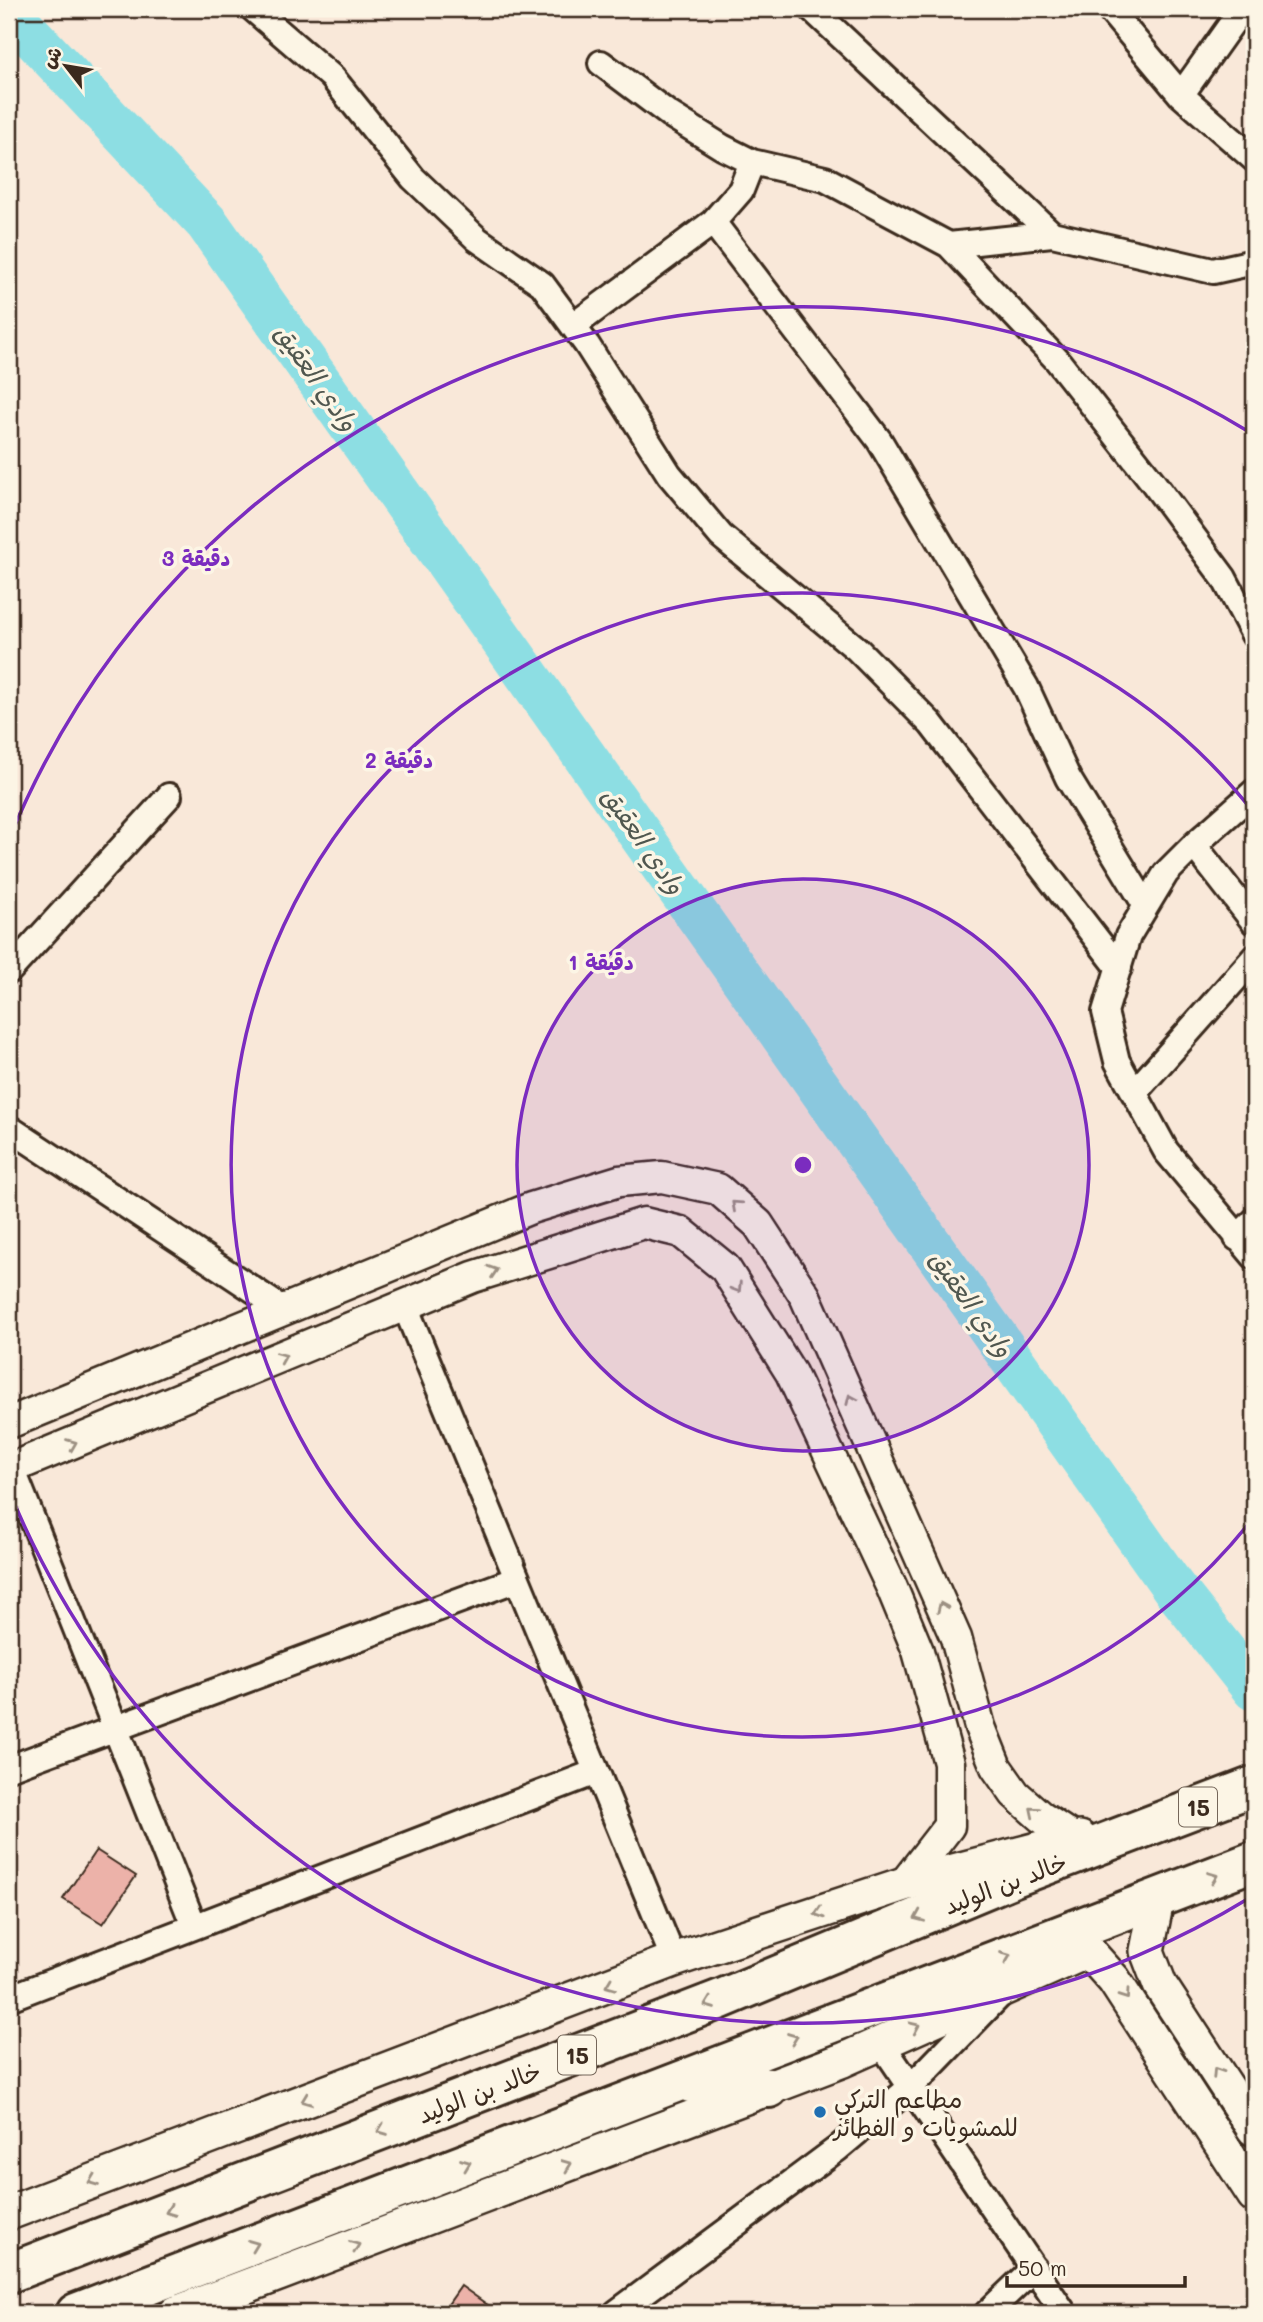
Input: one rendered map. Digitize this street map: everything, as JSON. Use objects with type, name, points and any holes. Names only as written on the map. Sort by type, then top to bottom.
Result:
[{"type":"highway","name":"15","points":[[1106,1838],[1254,1786]]},
{"type":"highway","name":"خالد بن الوليد","points":[[9,2273],[721,1999],[1106,1838]]},
{"type":"highway","points":[[76,2313],[678,2083],[1072,1945],[1165,1896],[1254,1861]]},
{"type":"highway","points":[[678,2083],[769,2088]]},
{"type":"main road","points":[[9,2213],[674,1961],[904,1885],[1106,1838]]},
{"type":"main road","points":[[1165,1896],[1147,1951],[1160,1985],[1254,2129]]},
{"type":"main road","points":[[185,2312],[881,2043],[1011,1984],[1072,1945],[1114,1980],[1254,2195]]},
{"type":"street","points":[[253,9],[332,77],[413,178],[477,239],[542,285],[573,326],[668,474],[721,536],[857,649],[931,724],[1119,968]]},
{"type":"street","points":[[812,9],[1052,234]]},
{"type":"street","points":[[1109,9],[1181,95],[1254,159]]},
{"type":"street","points":[[1181,95],[1242,9]]},
{"type":"street","points":[[601,63],[669,114],[722,148],[752,162],[825,179],[949,246],[1073,380],[1224,578],[1254,635]]},
{"type":"street","points":[[573,326],[713,222],[741,190],[752,162]]},
{"type":"street","points":[[713,222],[879,440],[1026,687],[1068,778],[1146,906]]},
{"type":"street","points":[[949,246],[1052,234],[1213,271],[1254,262]]},
{"type":"street","points":[[1254,792],[1166,873],[1128,936],[1105,1012],[1116,1061],[1166,1151],[1246,1230],[1254,1256]]},
{"type":"street","points":[[10,967],[169,796]]},
{"type":"street","points":[[1194,845],[1254,922]]},
{"type":"street","points":[[1134,1093],[1254,958]]},
{"type":"street","points":[[9,1128],[284,1310]]},
{"type":"street","points":[[9,1423],[531,1208],[619,1181],[662,1177],[718,1189],[758,1224],[805,1296],[956,1638],[980,1727],[996,1768],[1015,1794],[1041,1816],[1106,1838]]},
{"type":"street","points":[[194,1926],[10,1468],[473,1277],[644,1223],[681,1232],[725,1268],[791,1373],[918,1651],[949,1763],[949,1826],[904,1885]]},
{"type":"street","points":[[405,1306],[674,1961]]},
{"type":"street","points":[[9,1768],[517,1579]]},
{"type":"street","points":[[918,1651],[956,1638]]},
{"type":"street","points":[[9,1997],[596,1772]]},
{"type":"street","points":[[617,2313],[837,2149],[911,2087],[1011,1984]]},
{"type":"street","points":[[881,2043],[1064,2313]]},
{"type":"street","points":[[987,2313],[1034,2268]]},
{"type":"building","points":[[96,1850],[136,1876],[103,1924],[63,1899]]},
{"type":"building","points":[[461,2286],[499,2313],[442,2313]]},
{"type":"waterway","name":"وادي العقيق","points":[[9,12],[207,223],[1173,1587],[1254,1689]]},
{"type":"place","name":"مطاعم التركي للمشويات و الفطائر","points":[[820,2112]]}]
